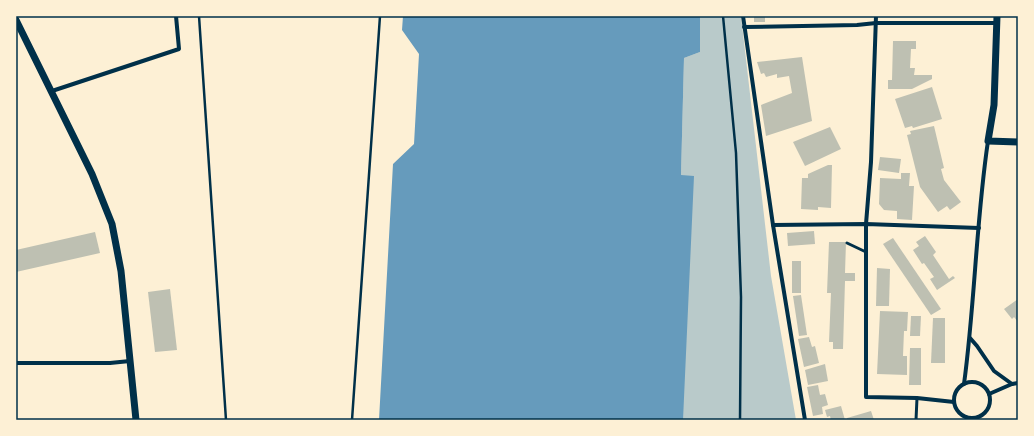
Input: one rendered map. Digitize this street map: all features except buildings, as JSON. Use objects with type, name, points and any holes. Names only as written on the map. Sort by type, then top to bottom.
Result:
[{"type":"street","points":[[52,91],[179,49],[176,16]]},
{"type":"street","points":[[743,16],[773,225],[805,420]]},
{"type":"street","points":[[876,16],[871,162],[866,224],[866,397],[917,398],[954,402]]},
{"type":"street","points":[[16,20],[92,174],[112,224],[120,271],[136,420]]},
{"type":"street","points":[[744,27],[997,20],[994,105],[982,184],[970,338],[964,384]]},
{"type":"street","points":[[988,141],[1018,142]]},
{"type":"street","points":[[773,225],[866,224],[979,228]]},
{"type":"street","points":[[970,338],[994,371],[1012,384]]},
{"type":"street","points":[[16,363],[110,363],[130,361]]},
{"type":"street","points":[[976,382],[986,388],[989,394],[990,406],[983,415],[972,419],[960,418],[953,398],[958,387],[964,384],[976,382]]},
{"type":"street","points":[[989,394],[1018,383]]},
{"type":"lane","points":[[847,243],[866,252]]},
{"type":"lane","points":[[916,420],[917,398]]},
{"type":"path","points":[[199,16],[226,420]]},
{"type":"path","points":[[352,420],[380,16]]},
{"type":"path","points":[[723,16],[736,153],[741,297],[740,420]]},
{"type":"shaded area","points":[[700,16],[741,16],[771,276],[796,420],[683,420],[681,175],[684,58],[700,52]]},
{"type":"water","points":[[403,16],[700,16],[700,52],[684,58],[681,175],[694,176],[683,420],[379,420],[393,164],[414,144],[419,54],[402,30]]}]
